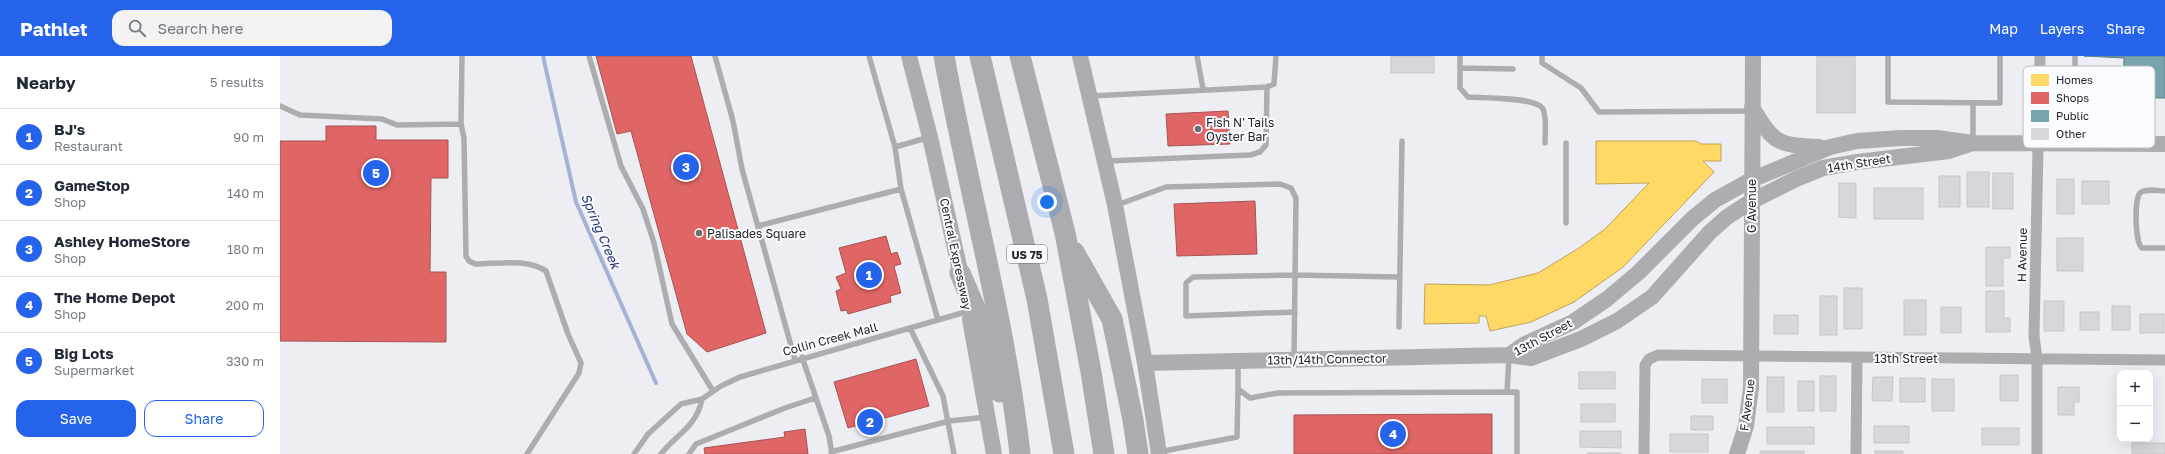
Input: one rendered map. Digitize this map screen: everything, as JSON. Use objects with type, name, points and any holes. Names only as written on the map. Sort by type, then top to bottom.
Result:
[{"type":"highway","points":[[944,56],[956,120],[1002,333],[1015,408],[1020,454]]},
{"type":"highway","name":"US 75","points":[[980,56],[1037,300],[1064,454]]},
{"type":"highway","points":[[1020,56],[1065,234],[1091,372],[1104,454]]},
{"type":"highway","points":[[1065,234],[1112,319],[1138,454]]},
{"type":"highway","points":[[960,273],[978,315],[1015,454]]},
{"type":"street","name":"Central Expressway","points":[[909,56],[930,137],[969,311],[994,454]]},
{"type":"street","points":[[1080,56],[1114,205],[1145,363],[1159,453]]},
{"type":"street","name":"G Avenue","points":[[1751,356],[1750,202],[1752,56]]},
{"type":"street","name":"H Avenue","points":[[2040,56],[2040,66]]},
{"type":"street","points":[[1752,109],[1766,131],[1780,142],[1790,146],[1830,147]]},
{"type":"street","name":"14th Street","points":[[1751,180],[1830,147],[1881,138],[1937,138],[1973,143],[2023,142]]},
{"type":"street","name":"14th Street","points":[[1750,202],[1796,179],[1823,168],[1857,162],[1949,151],[1973,143]]},
{"type":"street","name":"14th Street","points":[[2155,144],[2165,144]]},
{"type":"street","name":"H Avenue","points":[[2037,454],[2036,358],[2034,336],[2038,148]]},
{"type":"street","name":"13th Street","points":[[1509,355],[1525,344],[1573,322],[1607,299],[1639,272],[1692,219],[1715,200],[1751,180]]},
{"type":"street","name":"13th Street","points":[[1509,355],[1531,358],[1581,339],[1617,321],[1652,296],[1710,232],[1728,216],[1750,202]]},
{"type":"street","name":"13th/14th Connector","points":[[1145,363],[1509,355]]},
{"type":"street","name":"13th Street","points":[[1644,454],[1645,365],[1649,359],[1658,355],[2165,360]]},
{"type":"street","name":"F Avenue","points":[[1737,454],[1744,436],[1748,417],[1751,356]]},
{"type":"street","points":[[1856,454],[1857,357]]},
{"type":"lane","points":[[462,56],[462,124],[464,138],[466,256],[469,261],[475,264],[526,264],[537,266],[546,271],[568,334],[581,363],[579,373],[527,454]]},
{"type":"lane","points":[[589,56],[621,166],[645,216],[672,324],[713,391]]},
{"type":"lane","points":[[716,56],[733,120],[742,169],[795,360]]},
{"type":"lane","points":[[869,56],[895,147],[901,189],[938,320]]},
{"type":"lane","points":[[1197,56],[1203,89]]},
{"type":"lane","points":[[1089,96],[1203,89],[1267,87],[1274,84],[1276,56]]},
{"type":"lane","points":[[1460,56],[1460,88],[1468,97],[1532,102],[1542,107],[1545,115],[1545,142]]},
{"type":"lane","points":[[1542,56],[1542,63],[1581,88],[1599,112],[1752,109]]},
{"type":"lane","points":[[1888,56],[1888,102],[1973,103],[2000,103],[2000,56]]},
{"type":"lane","points":[[1460,68],[1513,69]]},
{"type":"lane","points":[[1104,161],[1222,157],[1250,155],[1260,152],[1266,145],[1267,87]]},
{"type":"lane","points":[[1973,103],[1973,143]]},
{"type":"lane","points":[[280,106],[300,115],[382,119],[397,125],[462,124]]},
{"type":"lane","points":[[895,147],[930,137]]},
{"type":"lane","points":[[1399,327],[1402,141]]},
{"type":"lane","points":[[1566,143],[1566,223]]},
{"type":"lane","points":[[1114,205],[1166,186],[1280,184],[1291,188],[1296,198],[1294,360]]},
{"type":"lane","points":[[758,226],[901,189]]},
{"type":"lane","points":[[2165,191],[2144,191],[2140,194],[2137,200],[2137,240],[2142,248],[2165,248]]},
{"type":"lane","points":[[1295,312],[1186,316],[1186,282],[1193,277],[1295,275],[1400,278]]},
{"type":"lane","name":"Collin Creek Mall","points":[[634,454],[648,434],[681,404],[702,399],[713,391],[740,377],[969,311]]},
{"type":"lane","points":[[910,328],[943,396],[949,421],[954,454]]},
{"type":"lane","points":[[1507,392],[1509,355]]},
{"type":"lane","points":[[802,358],[829,436],[831,453],[949,421],[988,417]]},
{"type":"lane","points":[[1159,453],[1237,437],[1238,361]]},
{"type":"lane","points":[[1238,389],[1250,398],[1278,392],[1517,392],[1517,454]]},
{"type":"lane","points":[[689,454],[696,444],[785,408],[815,398]]},
{"type":"lane","points":[[661,454],[694,421],[700,410],[702,399]]},
{"type":"building: Homes","points":[[1596,141],[1696,141],[1701,144],[1721,144],[1721,161],[1703,161],[1714,172],[1623,267],[1574,302],[1531,322],[1490,331],[1486,316],[1479,316],[1479,323],[1424,324],[1425,284],[1489,285],[1538,273],[1579,248],[1605,229],[1649,183],[1596,184]]},
{"type":"building: Shops","name":"Palisades Square","points":[[596,56],[691,56],[766,333],[707,352],[687,334],[631,131],[617,134]]},
{"type":"building: Shops","name":"Fish N' Tails Oyster Bar","points":[[1228,111],[1230,144],[1168,146],[1166,114]]},
{"type":"building: Shops","points":[[326,126],[376,126],[376,140],[448,140],[448,178],[431,178],[430,272],[446,272],[446,342],[280,341],[280,141],[326,141]]},
{"type":"building: Shops","points":[[1255,201],[1257,254],[1177,256],[1174,204]]},
{"type":"building: Shops","points":[[886,236],[891,254],[897,252],[901,264],[894,266],[901,293],[890,296],[891,302],[848,314],[847,310],[841,311],[836,291],[841,289],[836,277],[846,273],[839,248]]},
{"type":"building: Shops","points":[[916,359],[929,406],[848,428],[834,382]]},
{"type":"building: Shops","points":[[1492,414],[1492,454],[1294,454],[1294,415]]},
{"type":"building: Shops","points":[[805,429],[808,454],[705,454],[704,448],[785,437],[784,432]]},
{"type":"building: Public","points":[[2084,56],[2165,56],[2165,98],[2155,98],[2155,66],[2124,66],[2124,58]]},
{"type":"building: Other","points":[[1391,56],[1434,56],[1434,73],[1391,73]]},
{"type":"building: Other","points":[[1817,56],[1855,56],[1855,113],[1817,113]]},
{"type":"building: Other","points":[[1967,172],[1989,172],[1989,207],[1967,207]]},
{"type":"building: Other","points":[[1993,173],[2013,173],[2013,209],[1993,209]]},
{"type":"building: Other","points":[[1939,176],[1960,176],[1960,207],[1939,207]]},
{"type":"building: Other","points":[[2057,179],[2074,179],[2074,214],[2057,214]]},
{"type":"building: Other","points":[[2082,181],[2109,181],[2109,204],[2082,204]]},
{"type":"building: Other","points":[[1839,183],[1856,183],[1856,218],[1839,217]]},
{"type":"building: Other","points":[[1874,188],[1923,188],[1923,219],[1874,219]]},
{"type":"building: Other","points":[[2057,238],[2083,238],[2083,271],[2057,271]]},
{"type":"building: Other","points":[[1986,247],[2010,247],[2010,258],[2003,258],[2003,286],[1986,286]]},
{"type":"building: Other","points":[[1844,288],[1862,288],[1862,329],[1844,329]]},
{"type":"building: Other","points":[[1986,291],[2004,291],[2004,318],[2010,318],[2010,332],[1986,332]]},
{"type":"building: Other","points":[[1820,296],[1837,296],[1837,335],[1820,335]]},
{"type":"building: Other","points":[[1904,300],[1926,300],[1926,335],[1904,335]]},
{"type":"building: Other","points":[[2044,301],[2064,301],[2064,331],[2044,331]]},
{"type":"building: Other","points":[[2112,306],[2130,306],[2130,330],[2112,330]]},
{"type":"building: Other","points":[[1941,307],[1961,307],[1961,333],[1941,333]]},
{"type":"building: Other","points":[[2080,312],[2099,312],[2099,330],[2080,330]]},
{"type":"building: Other","points":[[2140,314],[2164,314],[2164,333],[2140,333]]},
{"type":"building: Other","points":[[1774,315],[1798,315],[1798,334],[1774,334]]},
{"type":"building: Other","points":[[1579,372],[1615,372],[1615,389],[1579,389]]},
{"type":"building: Other","points":[[2000,375],[2018,375],[2018,401],[2000,401]]},
{"type":"building: Other","points":[[1820,376],[1836,376],[1836,411],[1820,411]]},
{"type":"building: Other","points":[[1767,377],[1784,377],[1784,412],[1767,412]]},
{"type":"building: Other","points":[[1873,377],[1893,377],[1892,401],[1872,401]]},
{"type":"building: Other","points":[[1900,378],[1925,378],[1925,402],[1900,402]]},
{"type":"building: Other","points":[[1702,379],[1727,379],[1727,403],[1702,403]]},
{"type":"building: Other","points":[[1932,379],[1954,379],[1954,411],[1932,411]]},
{"type":"building: Other","points":[[1798,381],[1814,381],[1814,411],[1798,411]]},
{"type":"building: Other","points":[[2058,387],[2079,387],[2079,402],[2074,402],[2074,415],[2058,415]]},
{"type":"building: Other","points":[[1581,404],[1615,404],[1615,422],[1581,422]]},
{"type":"building: Other","points":[[1691,416],[1713,416],[1713,430],[1691,430]]},
{"type":"building: Other","points":[[1874,426],[1909,426],[1909,443],[1874,443]]},
{"type":"building: Other","points":[[1767,427],[1814,427],[1814,444],[1767,444]]},
{"type":"building: Other","points":[[1982,428],[2019,428],[2019,445],[1982,445]]},
{"type":"building: Other","points":[[1580,431],[1621,431],[1621,448],[1580,447]]},
{"type":"building: Other","points":[[1670,434],[1708,434],[1708,452],[1670,452]]},
{"type":"building: Other","points":[[2132,443],[2165,443],[2165,454],[2132,454]]},
{"type":"building: Other","points":[[1760,451],[1804,451],[1804,454],[1760,454]]},
{"type":"building: Other","points":[[1875,451],[1903,451],[1903,454],[1875,454]]},
{"type":"building: Other","points":[[1621,453],[1621,454],[1587,454]]},
{"type":"waterway","name":"Spring Creek","points":[[543,56],[576,202],[656,383]]},
{"type":"place","name":"Fish N' Tails Oyster Bar","points":[[1198,129]]},
{"type":"place","name":"Ashley HomeStore","points":[[686,167]]},
{"type":"place","name":"Big Lots","points":[[376,173]]},
{"type":"place","name":"Palisades Square","points":[[699,233]]},
{"type":"place","name":"BJ's","points":[[869,275]]},
{"type":"place","name":"GameStop","points":[[870,422]]},
{"type":"place","name":"The Home Depot","points":[[1393,434]]}]
